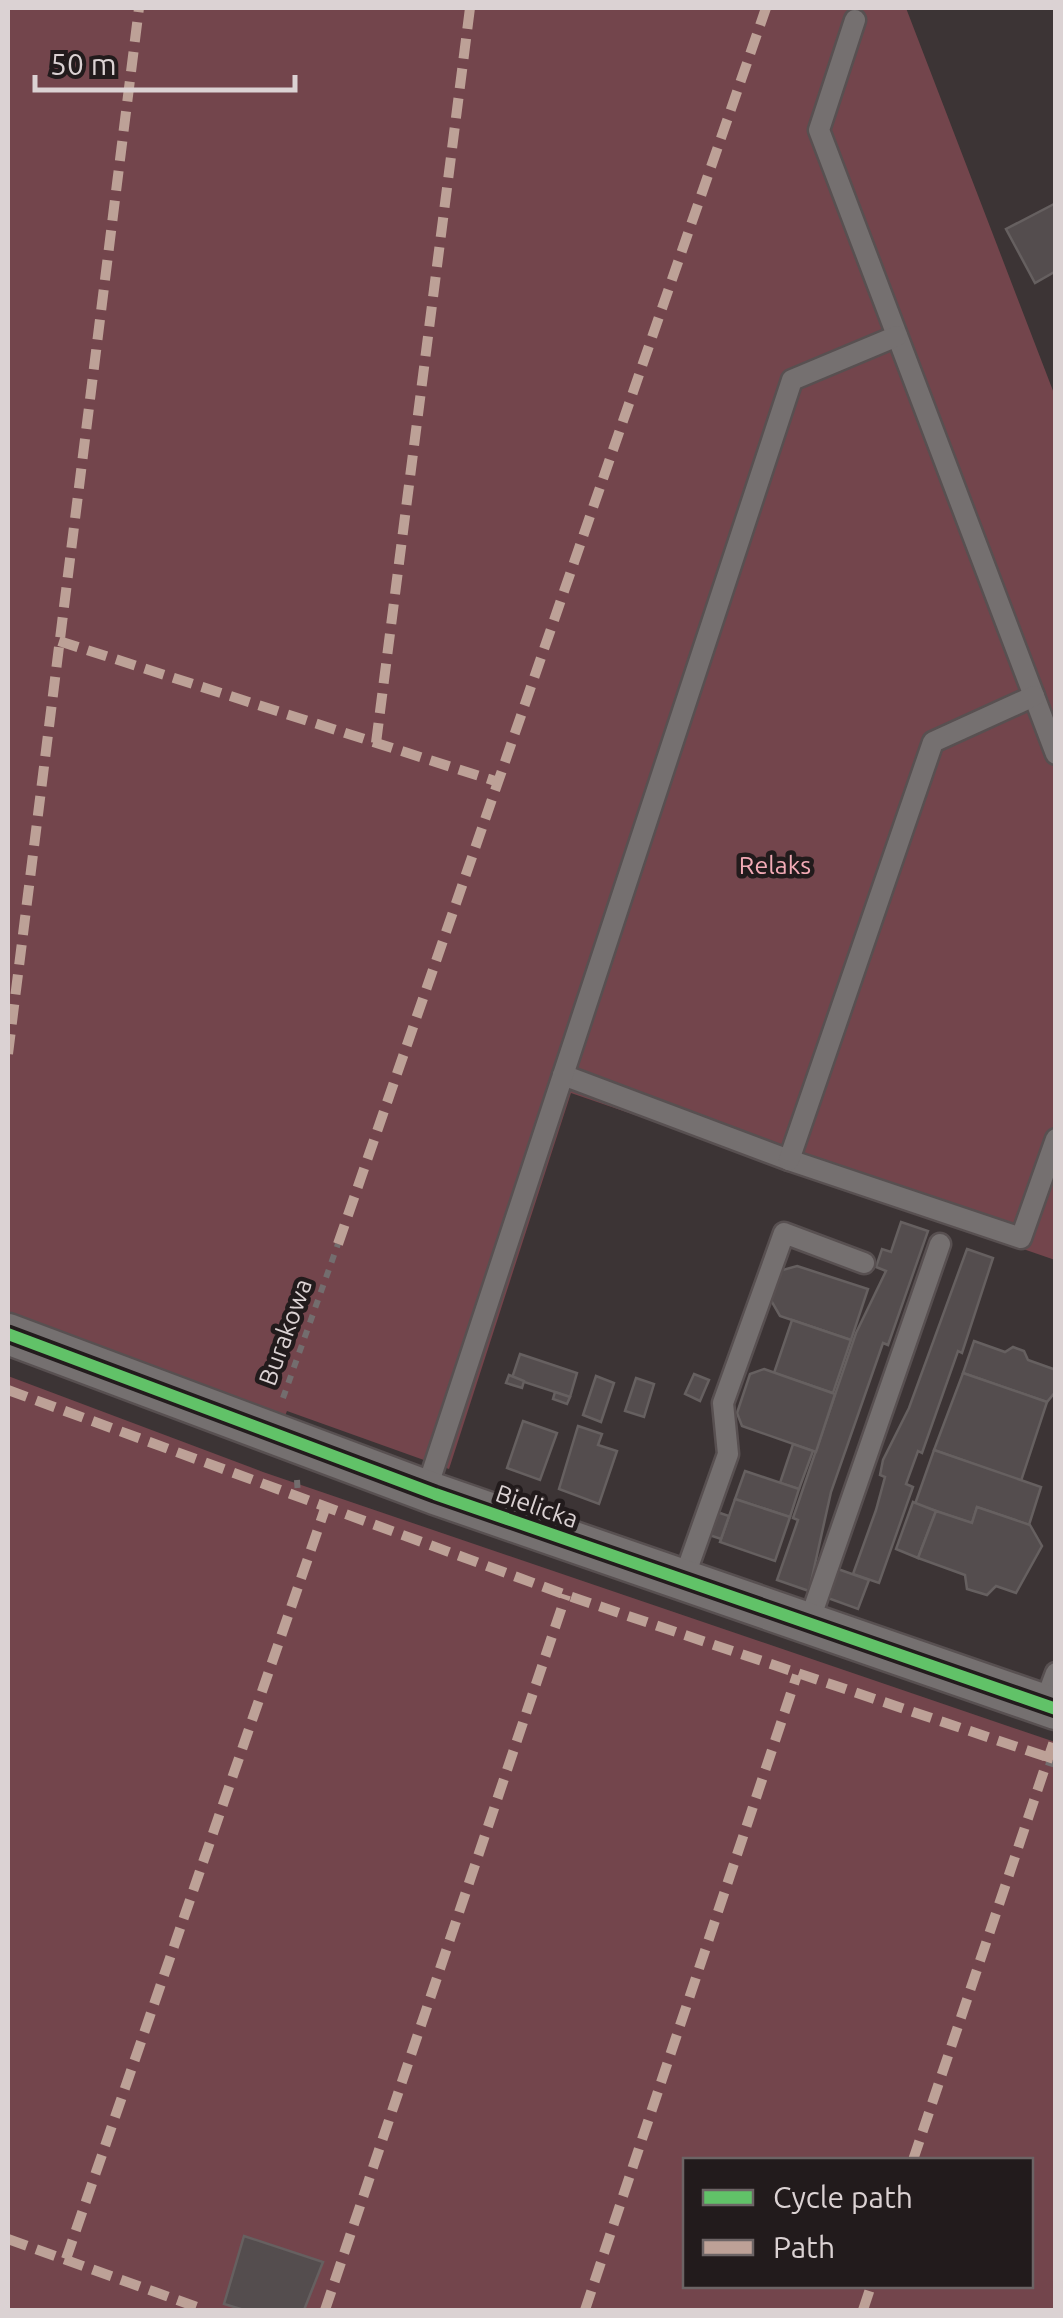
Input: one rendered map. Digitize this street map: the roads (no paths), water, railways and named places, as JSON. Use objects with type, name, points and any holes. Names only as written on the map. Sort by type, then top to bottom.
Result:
[{"type":"street","name":"Bielicka","points":[[8,1334],[426,1491],[808,1625],[1052,1695]]},
{"type":"lane","points":[[855,20],[819,130],[1056,754]]},
{"type":"lane","points":[[426,1491],[792,380],[897,336]]},
{"type":"lane","points":[[788,1160],[932,742],[1034,696]]},
{"type":"lane","points":[[563,1075],[788,1160],[1021,1238],[1056,1140]]},
{"type":"lane","points":[[683,1581],[728,1454],[723,1404],[784,1234],[864,1263]]},
{"type":"lane","points":[[808,1625],[940,1244]]},
{"type":"park label","name":"Relaks","points":[[775,865]]}]
